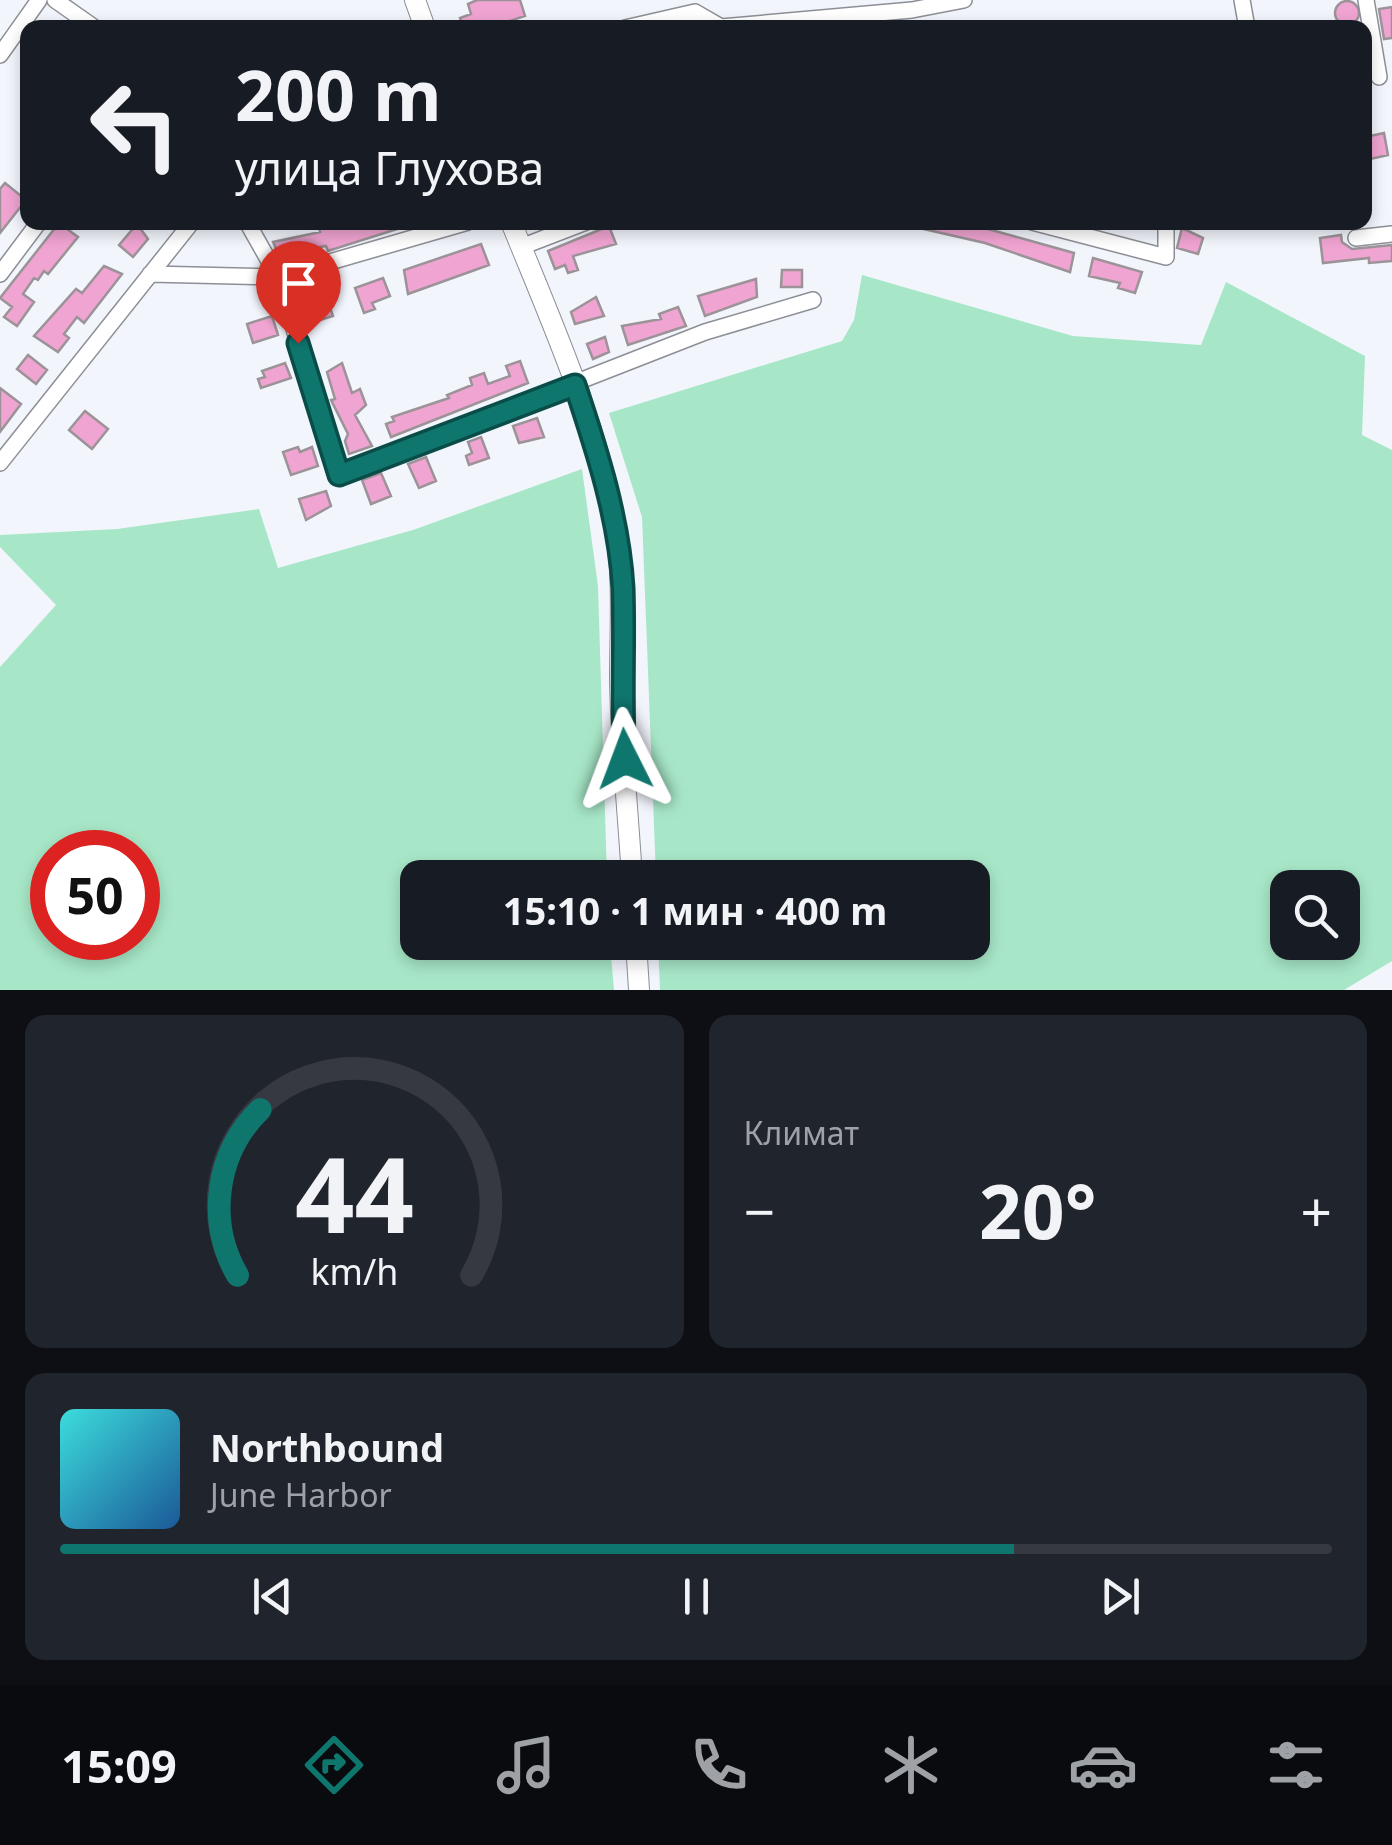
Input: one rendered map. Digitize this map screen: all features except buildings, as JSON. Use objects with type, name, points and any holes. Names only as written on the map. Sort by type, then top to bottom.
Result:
[{"type":"main road","points":[[515,230],[575,385],[606,480],[619,558],[620,680],[631,860]]},
{"type":"main road","points":[[637,960],[639,990]]},
{"type":"street","points":[[55,0],[84,20]]},
{"type":"street","points":[[800,20],[912,10],[964,0]]},
{"type":"street","points":[[660,20],[696,12],[709,20]]},
{"type":"street","points":[[0,55],[20,27]]},
{"type":"street","points":[[1372,38],[1378,77]]},
{"type":"street","points":[[0,274],[32,230]]},
{"type":"street","points":[[0,463],[186,230]]},
{"type":"street","points":[[252,230],[278,278],[339,475],[706,332],[814,300]]},
{"type":"street","points":[[150,274],[278,278],[441,230]]},
{"type":"street","points":[[522,248],[566,230]]},
{"type":"street","points":[[1063,230],[1166,257],[1166,230]]},
{"type":"street","points":[[1356,238],[1392,234]]},
{"type":"green space","points":[[862,275],[1073,336],[1201,345],[1226,282],[1365,356],[1362,435],[1392,450],[1392,961],[1344,990],[660,990],[659,960],[990,960],[990,860],[655,860],[642,517],[609,413],[842,341],[854,320]]},
{"type":"green space","points":[[582,469],[598,586],[606,860],[400,860],[400,960],[611,960],[614,990],[0,990],[0,667],[56,605],[0,547],[0,535],[117,529],[259,509],[278,568],[413,530]]},
{"type":"route","points":[[298,343],[339,475],[575,385],[606,480],[616,528],[623,588],[620,680],[625,759]]}]
